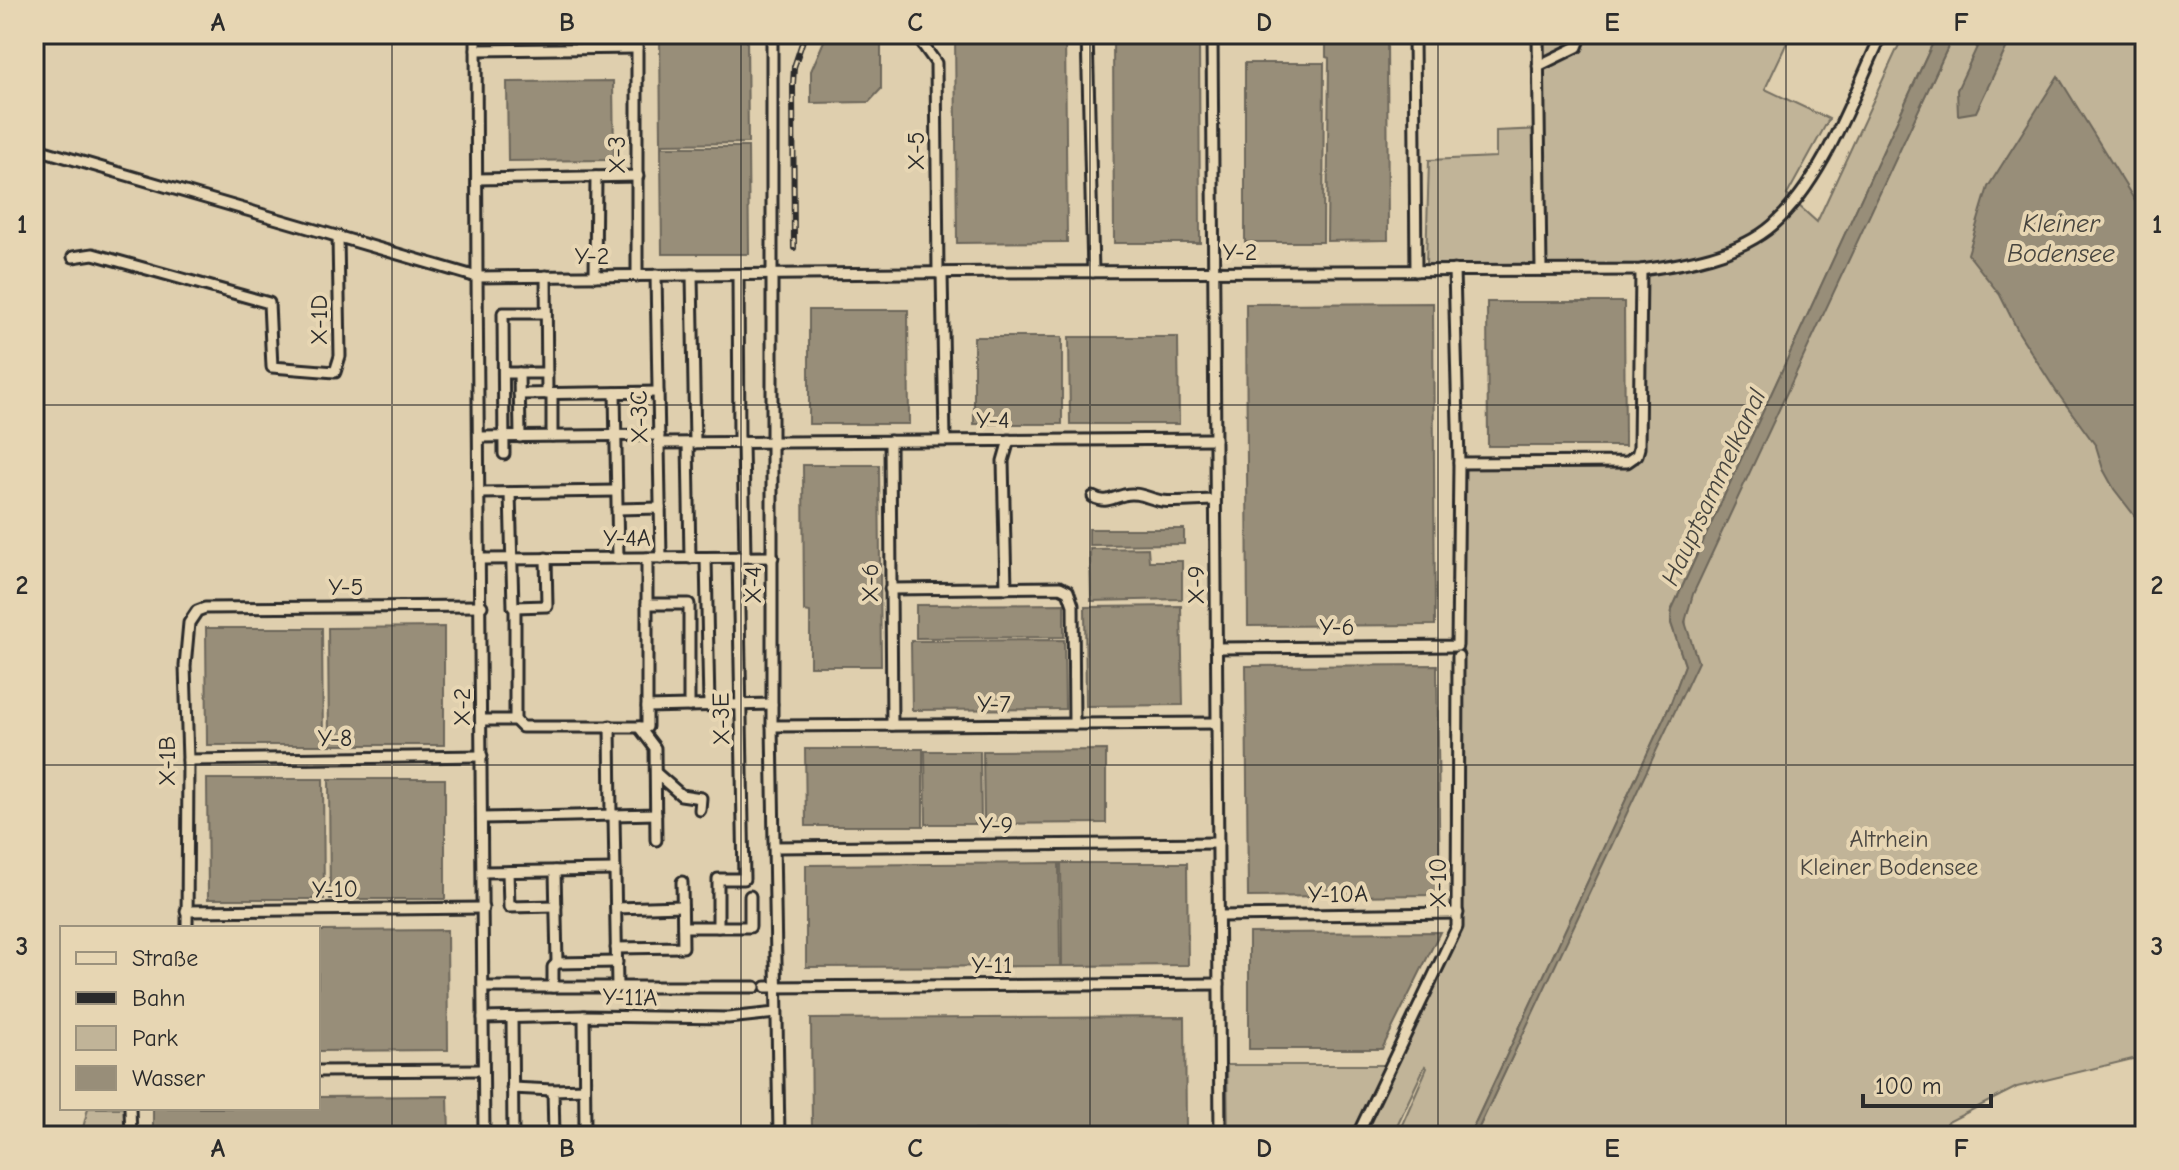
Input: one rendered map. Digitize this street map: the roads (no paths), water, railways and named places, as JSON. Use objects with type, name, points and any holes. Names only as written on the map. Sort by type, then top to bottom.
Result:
[{"type":"street","name":"X-2","points":[[476,34],[484,1136]]},
{"type":"street","name":"X-3","points":[[637,34],[637,276]]},
{"type":"street","name":"X-4","points":[[772,34],[774,847],[766,987],[776,1013],[779,1136]]},
{"type":"street","name":"X-5","points":[[920,34],[921,42],[936,63],[945,440]]},
{"type":"street","points":[[1087,34],[1093,272]]},
{"type":"street","name":"X-9","points":[[1212,34],[1220,1136]]},
{"type":"street","points":[[1414,34],[1416,271]]},
{"type":"street","points":[[1538,34],[1541,270]]},
{"type":"street","points":[[1538,66],[1577,47],[1582,34]]},
{"type":"street","name":"Y-2","points":[[477,277],[1641,270],[1690,263],[1736,246],[1772,227],[1804,191],[1882,34]]},
{"type":"street","points":[[476,50],[637,48]]},
{"type":"street","points":[[34,148],[477,277]]},
{"type":"street","points":[[477,179],[638,176]]},
{"type":"street","points":[[595,276],[596,177]]},
{"type":"street","name":"X-1D","points":[[73,257],[93,254],[269,303],[272,367],[335,372],[340,356],[338,236]]},
{"type":"street","name":"X-10","points":[[1357,1136],[1457,927],[1459,463],[1454,270]]},
{"type":"street","points":[[1459,463],[1627,462],[1637,455],[1641,270]]},
{"type":"street","name":"X-3C","points":[[656,275],[661,558]]},
{"type":"street","points":[[690,558],[692,275]]},
{"type":"street","name":"X-3E","points":[[718,927],[718,879],[744,879],[738,275]]},
{"type":"street","points":[[546,276],[547,373],[552,436]]},
{"type":"street","points":[[504,454],[503,313],[546,313]]},
{"type":"street","points":[[504,373],[547,373]]},
{"type":"street","points":[[519,373],[520,437]]},
{"type":"street","points":[[519,394],[658,392]]},
{"type":"street","points":[[615,393],[618,558]]},
{"type":"street","points":[[480,437],[616,435],[692,443],[772,442]]},
{"type":"street","name":"Y-4","points":[[772,442],[1215,439]]},
{"type":"street","points":[[1006,588],[1003,461],[1009,440]]},
{"type":"street","name":"X-6","points":[[890,441],[892,725]]},
{"type":"street","points":[[480,493],[616,491]]},
{"type":"street","points":[[510,493],[515,607],[515,720],[522,727],[643,727]]},
{"type":"street","points":[[1093,497],[1100,501],[1125,494],[1145,495],[1161,501],[1215,500]]},
{"type":"street","points":[[617,509],[660,508]]},
{"type":"street","name":"Y-4A","points":[[481,559],[773,557]]},
{"type":"street","points":[[515,607],[547,606],[546,558]]},
{"type":"street","points":[[647,558],[647,707],[643,727],[655,748],[656,840]]},
{"type":"street","points":[[706,558],[709,706]]},
{"type":"street","points":[[890,589],[1060,587],[1071,595],[1074,724]]},
{"type":"street","points":[[647,604],[689,604],[689,706]]},
{"type":"street","name":"Y-5","points":[[210,608],[482,606]]},
{"type":"street","name":"X-1B","points":[[187,926],[185,666],[189,623],[197,611],[210,608]]},
{"type":"street","name":"Y-6","points":[[1216,648],[1458,651]]},
{"type":"street","points":[[647,707],[772,704]]},
{"type":"street","points":[[481,720],[515,720]]},
{"type":"street","name":"Y-7","points":[[772,726],[1216,723]]},
{"type":"street","points":[[610,726],[617,987]]},
{"type":"street","name":"Y-8","points":[[188,760],[482,756]]},
{"type":"street","points":[[657,774],[681,795],[701,798],[700,810]]},
{"type":"street","points":[[483,818],[656,814]]},
{"type":"street","name":"Y-9","points":[[774,847],[1218,843]]},
{"type":"street","points":[[483,872],[615,870]]},
{"type":"street","points":[[553,987],[553,967],[557,963],[555,871]]},
{"type":"street","points":[[508,872],[509,907],[556,906]]},
{"type":"street","points":[[616,948],[683,947],[682,882]]},
{"type":"street","points":[[683,927],[750,927],[750,896]]},
{"type":"street","points":[[616,908],[682,906]]},
{"type":"street","name":"Y-10","points":[[186,911],[483,908]]},
{"type":"street","name":"Y-10A","points":[[1218,916],[1458,913]]},
{"type":"street","points":[[557,963],[617,962]]},
{"type":"street","name":"Y-11","points":[[484,987],[1219,984]]},
{"type":"street","name":"Y-11A","points":[[483,1018],[728,1018],[776,1013]]},
{"type":"street","points":[[582,1136],[585,1129],[584,1016]]},
{"type":"street","points":[[512,1018],[513,1136]]},
{"type":"street","points":[[320,1071],[483,1070]]},
{"type":"street","points":[[512,1088],[584,1089]]},
{"type":"street","points":[[553,1090],[554,1136]]},
{"type":"street","points":[[130,1110],[131,1136]]},
{"type":"water","points":[[660,34],[747,34],[748,143],[661,144]]},
{"type":"water","points":[[827,34],[881,34],[881,89],[869,102],[811,103],[811,71]]},
{"type":"water","points":[[955,34],[1065,34],[1067,242],[957,243]]},
{"type":"water","points":[[1113,34],[1199,34],[1200,243],[1114,243]]},
{"type":"water","points":[[1326,34],[1387,34],[1388,240],[1327,241],[1329,58],[1326,57]]},
{"type":"water","points":[[1937,34],[1954,34],[1693,594],[1685,622],[1698,662],[1475,1136],[1469,1136],[1670,705],[1685,665],[1671,623],[1672,609]]},
{"type":"water","points":[[1983,34],[2013,34],[1976,112],[1958,115],[1957,90]]},
{"type":"water","points":[[1245,63],[1324,63],[1323,242],[1245,242]]},
{"type":"water","name":"Kleiner Bodensee","points":[[2058,76],[2145,217],[2145,523],[2134,515],[2114,489],[2103,469],[2096,446],[2019,333],[2000,295],[1968,254],[1988,187]]},
{"type":"water","points":[[613,81],[614,160],[508,161],[507,82]]},
{"type":"water","points":[[661,147],[748,147],[749,254],[662,254]]},
{"type":"water","points":[[1487,302],[1624,302],[1625,446],[1488,446]]},
{"type":"water","points":[[1433,303],[1435,625],[1248,626],[1246,304]]},
{"type":"water","points":[[809,310],[908,310],[909,424],[809,424]]},
{"type":"water","points":[[974,337],[1062,337],[1062,424],[974,424]]},
{"type":"water","points":[[1069,337],[1178,337],[1179,424],[1070,424]]},
{"type":"water","points":[[803,465],[879,465],[881,666],[810,666],[810,612],[804,611]]},
{"type":"water","points":[[1089,529],[1184,529],[1184,544],[1089,545]]},
{"type":"water","points":[[1148,548],[1149,561],[1182,561],[1182,599],[1091,601],[1090,549]]},
{"type":"water","points":[[1064,604],[1064,637],[916,638],[916,605]]},
{"type":"water","points":[[1181,606],[1183,705],[1086,706],[1085,607]]},
{"type":"water","points":[[444,627],[444,745],[329,745],[328,628]]},
{"type":"water","points":[[206,628],[322,628],[323,745],[207,745]]},
{"type":"water","points":[[1064,640],[1065,709],[912,710],[911,641]]},
{"type":"water","points":[[1437,665],[1440,895],[1248,897],[1246,666]]},
{"type":"water","points":[[805,749],[923,749],[923,826],[806,826]]},
{"type":"water","points":[[1106,750],[1106,823],[984,824],[983,751]]},
{"type":"water","points":[[925,751],[980,751],[981,824],[926,824]]},
{"type":"water","points":[[207,779],[323,779],[324,899],[208,899]]},
{"type":"water","points":[[329,779],[445,779],[445,899],[330,899]]},
{"type":"water","points":[[1059,863],[1060,966],[806,967],[806,865]]},
{"type":"water","points":[[1061,863],[1187,863],[1188,965],[1062,966]]},
{"type":"water","points":[[447,930],[448,1050],[320,1051],[320,931]]},
{"type":"water","points":[[1440,932],[1382,1049],[1249,1049],[1249,933]]},
{"type":"water","points":[[1185,1017],[1186,1129],[812,1131],[811,1019]]},
{"type":"water","points":[[448,1096],[449,1136],[153,1136],[153,1110],[320,1110],[320,1097]]},
{"type":"railway","points":[[794,248],[793,84],[794,67],[805,34]]},
{"type":"water label","name":"Hauptsammelkanal","points":[[1713,487]]},
{"type":"park label","name":"Altrhein Kleiner Bodensee","points":[[1889,853]]}]
